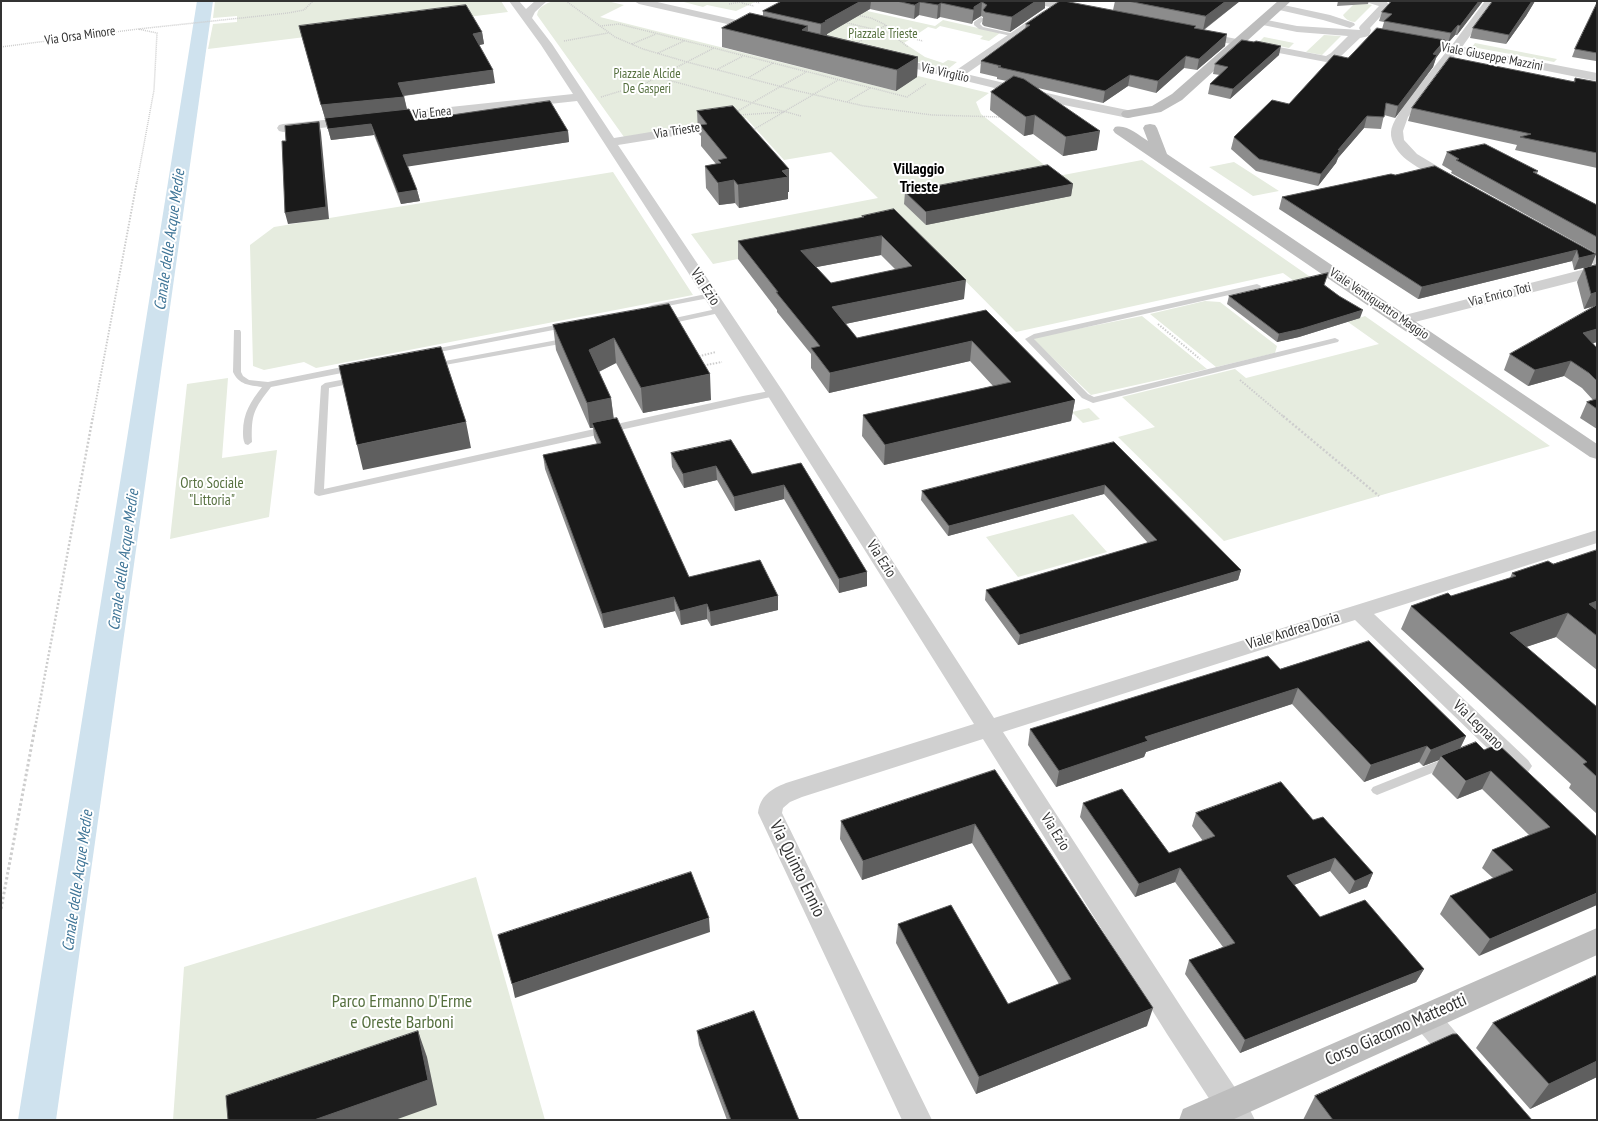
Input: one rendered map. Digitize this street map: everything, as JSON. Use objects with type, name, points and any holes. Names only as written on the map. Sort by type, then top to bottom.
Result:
[{"type":"main road","points":[[1178,97],[1175,104],[1159,120],[1141,131],[1114,126],[1111,117],[1156,109],[1178,97],[1282,4]]},
{"type":"main road","points":[[1128,114],[1140,116],[1151,126],[1161,157]]},
{"type":"main road","name":"Viale Ventiquattro Maggio","points":[[1114,126],[1403,320],[1597,453]]},
{"type":"main road","name":"Corso Giacomo Matteotti","points":[[1195,1120],[1235,1113],[1425,1017],[1597,941]]},
{"type":"street","name":"Via Ezio","points":[[514,1],[581,97],[776,393],[1235,1113]]},
{"type":"street","points":[[526,17],[534,6],[542,1]]},
{"type":"street","points":[[639,1],[766,30]]},
{"type":"street","points":[[1035,1],[1062,3],[1090,12]]},
{"type":"street","points":[[1370,33],[1364,28],[1385,6],[1385,4],[1373,1]]},
{"type":"street","points":[[1466,189],[1412,157],[1403,148],[1398,140],[1397,131],[1402,117],[1490,1]]},
{"type":"street","points":[[957,75],[1062,3]]},
{"type":"street","points":[[1282,4],[1318,14],[1370,33]]},
{"type":"street","points":[[743,25],[758,17]]},
{"type":"street","points":[[1320,30],[1331,26],[1332,23],[1330,19]]},
{"type":"street","points":[[1262,22],[1297,29],[1370,33]]},
{"type":"street","points":[[1191,33],[1326,59],[1332,58],[1352,37],[1370,33]]},
{"type":"street","name":"Viale Giuseppe Mazzini","points":[[1433,45],[1597,77]]},
{"type":"street","name":"Via Virgilio","points":[[883,58],[1064,101]]},
{"type":"street","name":"Via Enea","points":[[283,128],[581,97]]},
{"type":"street","points":[[1064,101],[1128,114]]},
{"type":"street","points":[[1064,101],[1093,112],[1114,126]]},
{"type":"street","name":"Via Trieste","points":[[610,142],[745,120],[753,130]]},
{"type":"street","points":[[1556,240],[1597,262]]},
{"type":"street","name":"Via Enrico Toti","points":[[1403,320],[1597,271]]},
{"type":"street","name":"Viale Andrea Doria","points":[[989,727],[1597,536]]},
{"type":"street","name":"Via Legnano","points":[[1358,611],[1489,746],[1535,780]]},
{"type":"street","name":"Via Quinto Ennio","points":[[917,1120],[770,813],[770,806],[775,800],[794,790],[989,727]]},
{"type":"street","points":[[1425,1017],[1477,1077]]},
{"type":"lane","points":[[981,19],[977,22],[977,25],[981,28],[1016,35]]},
{"type":"lane","points":[[1256,286],[1034,336],[1029,339],[1085,396],[1093,400],[1335,340]]},
{"type":"lane","points":[[641,309],[711,295]]},
{"type":"lane","points":[[658,324],[721,310]]},
{"type":"lane","points":[[424,353],[571,324]]},
{"type":"lane","points":[[237,332],[237,372],[240,378],[247,382],[268,385],[361,366]]},
{"type":"lane","points":[[426,367],[581,338]]},
{"type":"lane","points":[[364,378],[325,386],[319,493],[776,393]]},
{"type":"lane","points":[[248,442],[247,418],[250,409],[268,385]]},
{"type":"lane","points":[[1377,790],[1459,758]]},
{"type":"path","name":"Via Orsa Minore","points":[[1,47],[138,28],[298,12],[308,7],[313,1]]},
{"type":"path","points":[[566,1],[608,32],[632,44],[687,62],[847,103],[888,110],[934,115],[976,118],[1006,117]]},
{"type":"path","points":[[752,1],[760,3]]},
{"type":"path","points":[[744,2],[754,6]]},
{"type":"path","points":[[852,14],[871,18],[886,25],[891,34],[909,48]]},
{"type":"path","points":[[840,22],[923,41]]},
{"type":"path","points":[[600,26],[619,24],[907,97],[930,82]]},
{"type":"path","points":[[851,46],[886,25]]},
{"type":"path","points":[[1,909],[154,90],[157,33],[138,28]]},
{"type":"path","points":[[562,41],[608,32]]},
{"type":"path","points":[[632,44],[657,33]]},
{"type":"path","points":[[658,53],[684,41]]},
{"type":"path","points":[[601,97],[644,84],[714,48]]},
{"type":"path","points":[[717,69],[744,56]]},
{"type":"path","points":[[748,78],[774,63]]},
{"type":"path","points":[[785,112],[734,115],[806,72]]},
{"type":"path","points":[[657,77],[801,116]]},
{"type":"path","points":[[753,130],[839,80]]},
{"type":"path","points":[[847,103],[871,88]]},
{"type":"path","points":[[1143,312],[1214,370]]},
{"type":"path","points":[[695,357],[716,352]]},
{"type":"path","points":[[700,366],[722,362]]},
{"type":"path","points":[[1226,368],[1379,496]]},
{"type":"green space","points":[[215,1],[501,1],[508,12],[208,49],[213,24],[237,22],[237,16],[213,18]]},
{"type":"green space","name":"Piazzale Alcide De Gasperi","points":[[553,1],[607,1],[624,5],[600,17],[896,91],[918,76],[989,93],[976,102],[981,114],[1058,176],[1142,160],[1319,283],[1301,286],[1283,273],[1016,332],[907,222],[858,235],[713,264],[691,234],[878,198],[831,152],[784,160],[746,118],[624,137],[537,15],[540,8]]},
{"type":"green space","points":[[680,1],[757,1],[736,11],[707,5],[703,7]]},
{"type":"green space","name":"Piazzale Trieste","points":[[822,1],[935,26],[943,20],[1000,33],[989,41],[980,39],[983,36],[940,26],[936,29],[928,27],[904,43],[925,57],[943,63],[948,60],[957,62],[948,69],[860,48],[823,37]]},
{"type":"green space","points":[[1356,2],[1372,5],[1355,22],[1353,22],[1346,19],[1343,15]]},
{"type":"green space","points":[[1324,35],[1341,36],[1322,55],[1306,52]]},
{"type":"green space","points":[[1264,37],[1294,43],[1289,48],[1259,42]]},
{"type":"green space","points":[[1475,43],[1557,59],[1554,62],[1472,47]]},
{"type":"green space","points":[[1234,162],[1279,191],[1253,196],[1209,167]]},
{"type":"green space","points":[[613,172],[693,295],[316,368],[304,362],[264,370],[253,366],[250,245],[274,227]]},
{"type":"green space","points":[[1205,301],[1220,302],[1277,346],[1275,353],[1216,367],[1150,314]]},
{"type":"green space","points":[[1142,316],[1207,369],[1091,395],[1034,339],[1037,337]]},
{"type":"green space","points":[[1365,316],[1550,446],[1224,541],[1118,437],[1155,427],[1122,397],[1235,369],[1246,378],[1379,344],[1348,322]]},
{"type":"green space","name":"Orto Sociale \"Littoria\"","points":[[228,378],[222,458],[277,450],[269,517],[170,539],[187,384]]},
{"type":"green space","points":[[1089,408],[1100,419],[1083,423],[1072,412]]},
{"type":"green space","points":[[1073,514],[1107,552],[1018,577],[986,537]]},
{"type":"green space","name":"Parco Ermanno D'Erme e Oreste Barboni","points":[[476,877],[545,1120],[173,1120],[184,967]]},
{"type":"water","name":"Canale delle Acque Medie","points":[[197,1],[213,1],[56,1120],[18,1120]]},
{"type":"building","points":[[782,1],[861,1],[821,24],[763,11]]},
{"type":"building","points":[[897,1],[1036,1],[1012,17],[985,12],[983,10],[987,5],[982,2],[974,7],[974,10],[941,3],[938,5],[920,2],[915,5]]},
{"type":"building","points":[[1060,1],[1196,26],[1194,28],[1227,34],[1199,59],[1186,56],[1158,81],[1130,75],[1105,91],[998,67],[1001,66],[981,61],[1030,25],[1026,24]]},
{"type":"building","points":[[1128,1],[1226,1],[1206,16]]},
{"type":"building","points":[[1392,1],[1479,1],[1460,26],[1458,25],[1451,33],[1384,21],[1392,14],[1382,12]]},
{"type":"building","points":[[1493,1],[1532,1],[1509,35],[1473,28]]},
{"type":"building","points":[[1597,3],[1597,53],[1575,49]]},
{"type":"building","points":[[466,5],[482,32],[473,34],[493,70],[398,83],[404,97],[321,105],[299,26]]},
{"type":"building","points":[[750,13],[808,26],[802,30],[918,57],[897,70],[722,28]]},
{"type":"building","points":[[1377,28],[1445,40],[1433,54],[1437,55],[1398,106],[1386,103],[1384,117],[1367,116],[1338,150],[1340,150],[1321,174],[1259,159],[1234,137],[1272,100],[1289,104],[1334,55],[1348,58]]},
{"type":"building","points":[[1242,40],[1281,46],[1233,89],[1210,84],[1228,67],[1215,64]]},
{"type":"building","points":[[1450,57],[1575,82],[1575,78],[1597,82],[1597,153],[1520,137],[1531,134],[1412,108]]},
{"type":"building","points":[[1014,76],[1024,79],[1100,131],[1066,137],[1035,115],[1026,117],[991,92]]},
{"type":"building","points":[[550,101],[568,131],[403,155],[417,190],[398,193],[371,124],[328,129],[325,118],[409,109],[415,120]]},
{"type":"building","points":[[733,106],[789,169],[782,171],[788,177],[738,185],[734,180],[718,183],[705,166],[721,163],[718,160],[727,158],[700,125],[707,124],[697,111]]},
{"type":"building","points":[[319,122],[326,207],[285,213],[282,141],[286,141],[285,126]]},
{"type":"building","points":[[1485,144],[1538,171],[1533,172],[1597,205],[1597,237],[1456,160],[1459,159],[1447,152]]},
{"type":"building","points":[[1048,165],[1073,184],[926,212],[905,192]]},
{"type":"building","points":[[1435,166],[1596,254],[1579,258],[1577,250],[1422,287],[1282,197]]},
{"type":"building","points":[[894,209],[966,280],[832,307],[857,338],[986,310],[1075,400],[885,445],[863,415],[1011,382],[972,341],[830,373],[811,348],[820,346],[776,292],[778,292],[738,241],[864,217],[862,216]],"holes":[[[882,236],[912,266],[831,283],[801,251]]]},
{"type":"building","points":[[1597,265],[1597,292],[1591,294],[1584,268]]},
{"type":"building","points":[[1328,273],[1324,285],[1363,310],[1301,329],[1279,334],[1229,296]]},
{"type":"building","points":[[669,304],[710,374],[641,388],[614,338],[589,350],[611,398],[587,403],[553,325]]},
{"type":"building","points":[[1597,305],[1597,329],[1583,333],[1597,348],[1597,381],[1589,373],[1571,361],[1535,370],[1510,354]]},
{"type":"building","points":[[441,347],[466,422],[357,445],[339,366]]},
{"type":"building","points":[[1597,399],[1597,409],[1587,402]]},
{"type":"building","points":[[617,418],[689,577],[760,560],[778,596],[710,612],[707,604],[680,611],[674,597],[602,614],[543,455],[601,443],[592,423]]},
{"type":"building","points":[[731,440],[752,474],[801,463],[867,572],[839,579],[784,485],[734,497],[716,466],[683,474],[671,453]]},
{"type":"building","points":[[1114,442],[1241,570],[1020,635],[986,590],[1157,540],[1105,485],[949,526],[922,491]]},
{"type":"building","points":[[1597,550],[1597,601],[1589,604],[1597,610],[1597,636],[1568,613],[1510,633],[1597,707],[1597,777],[1583,764],[1587,762],[1411,606],[1448,593],[1451,596],[1516,576],[1512,573],[1548,561],[1553,564]]},
{"type":"building","points":[[1369,641],[1466,736],[1431,750],[1427,746],[1371,765],[1298,688],[1145,737],[1148,741],[1059,771],[1030,729],[1268,656],[1280,669]]},
{"type":"building","points":[[1476,742],[1484,750],[1498,744],[1597,837],[1597,893],[1490,939],[1450,896],[1513,870],[1492,850],[1550,827],[1491,771],[1466,781],[1441,756]]},
{"type":"building","points":[[995,770],[1153,1008],[979,1077],[898,924],[951,905],[1008,1004],[1071,979],[975,824],[863,861],[841,821]]},
{"type":"building","points":[[1281,782],[1313,820],[1323,817],[1373,873],[1355,881],[1335,858],[1287,876],[1320,917],[1365,900],[1424,969],[1245,1040],[1189,960],[1235,943],[1180,868],[1139,884],[1083,803],[1122,789],[1169,853],[1215,836],[1196,813]]},
{"type":"building","points":[[691,872],[709,918],[512,984],[498,935]]},
{"type":"building","points":[[1597,975],[1597,1061],[1549,1084],[1493,1023]]},
{"type":"building","points":[[754,1011],[799,1120],[731,1120],[697,1031]]},
{"type":"building","points":[[418,1031],[428,1080],[314,1120],[228,1120],[226,1096]]},
{"type":"building","points":[[1453,1034],[1457,1034],[1532,1120],[1333,1120],[1315,1096]]},
{"type":"district","name":"Villaggio Trieste","points":[[919,178]]}]
